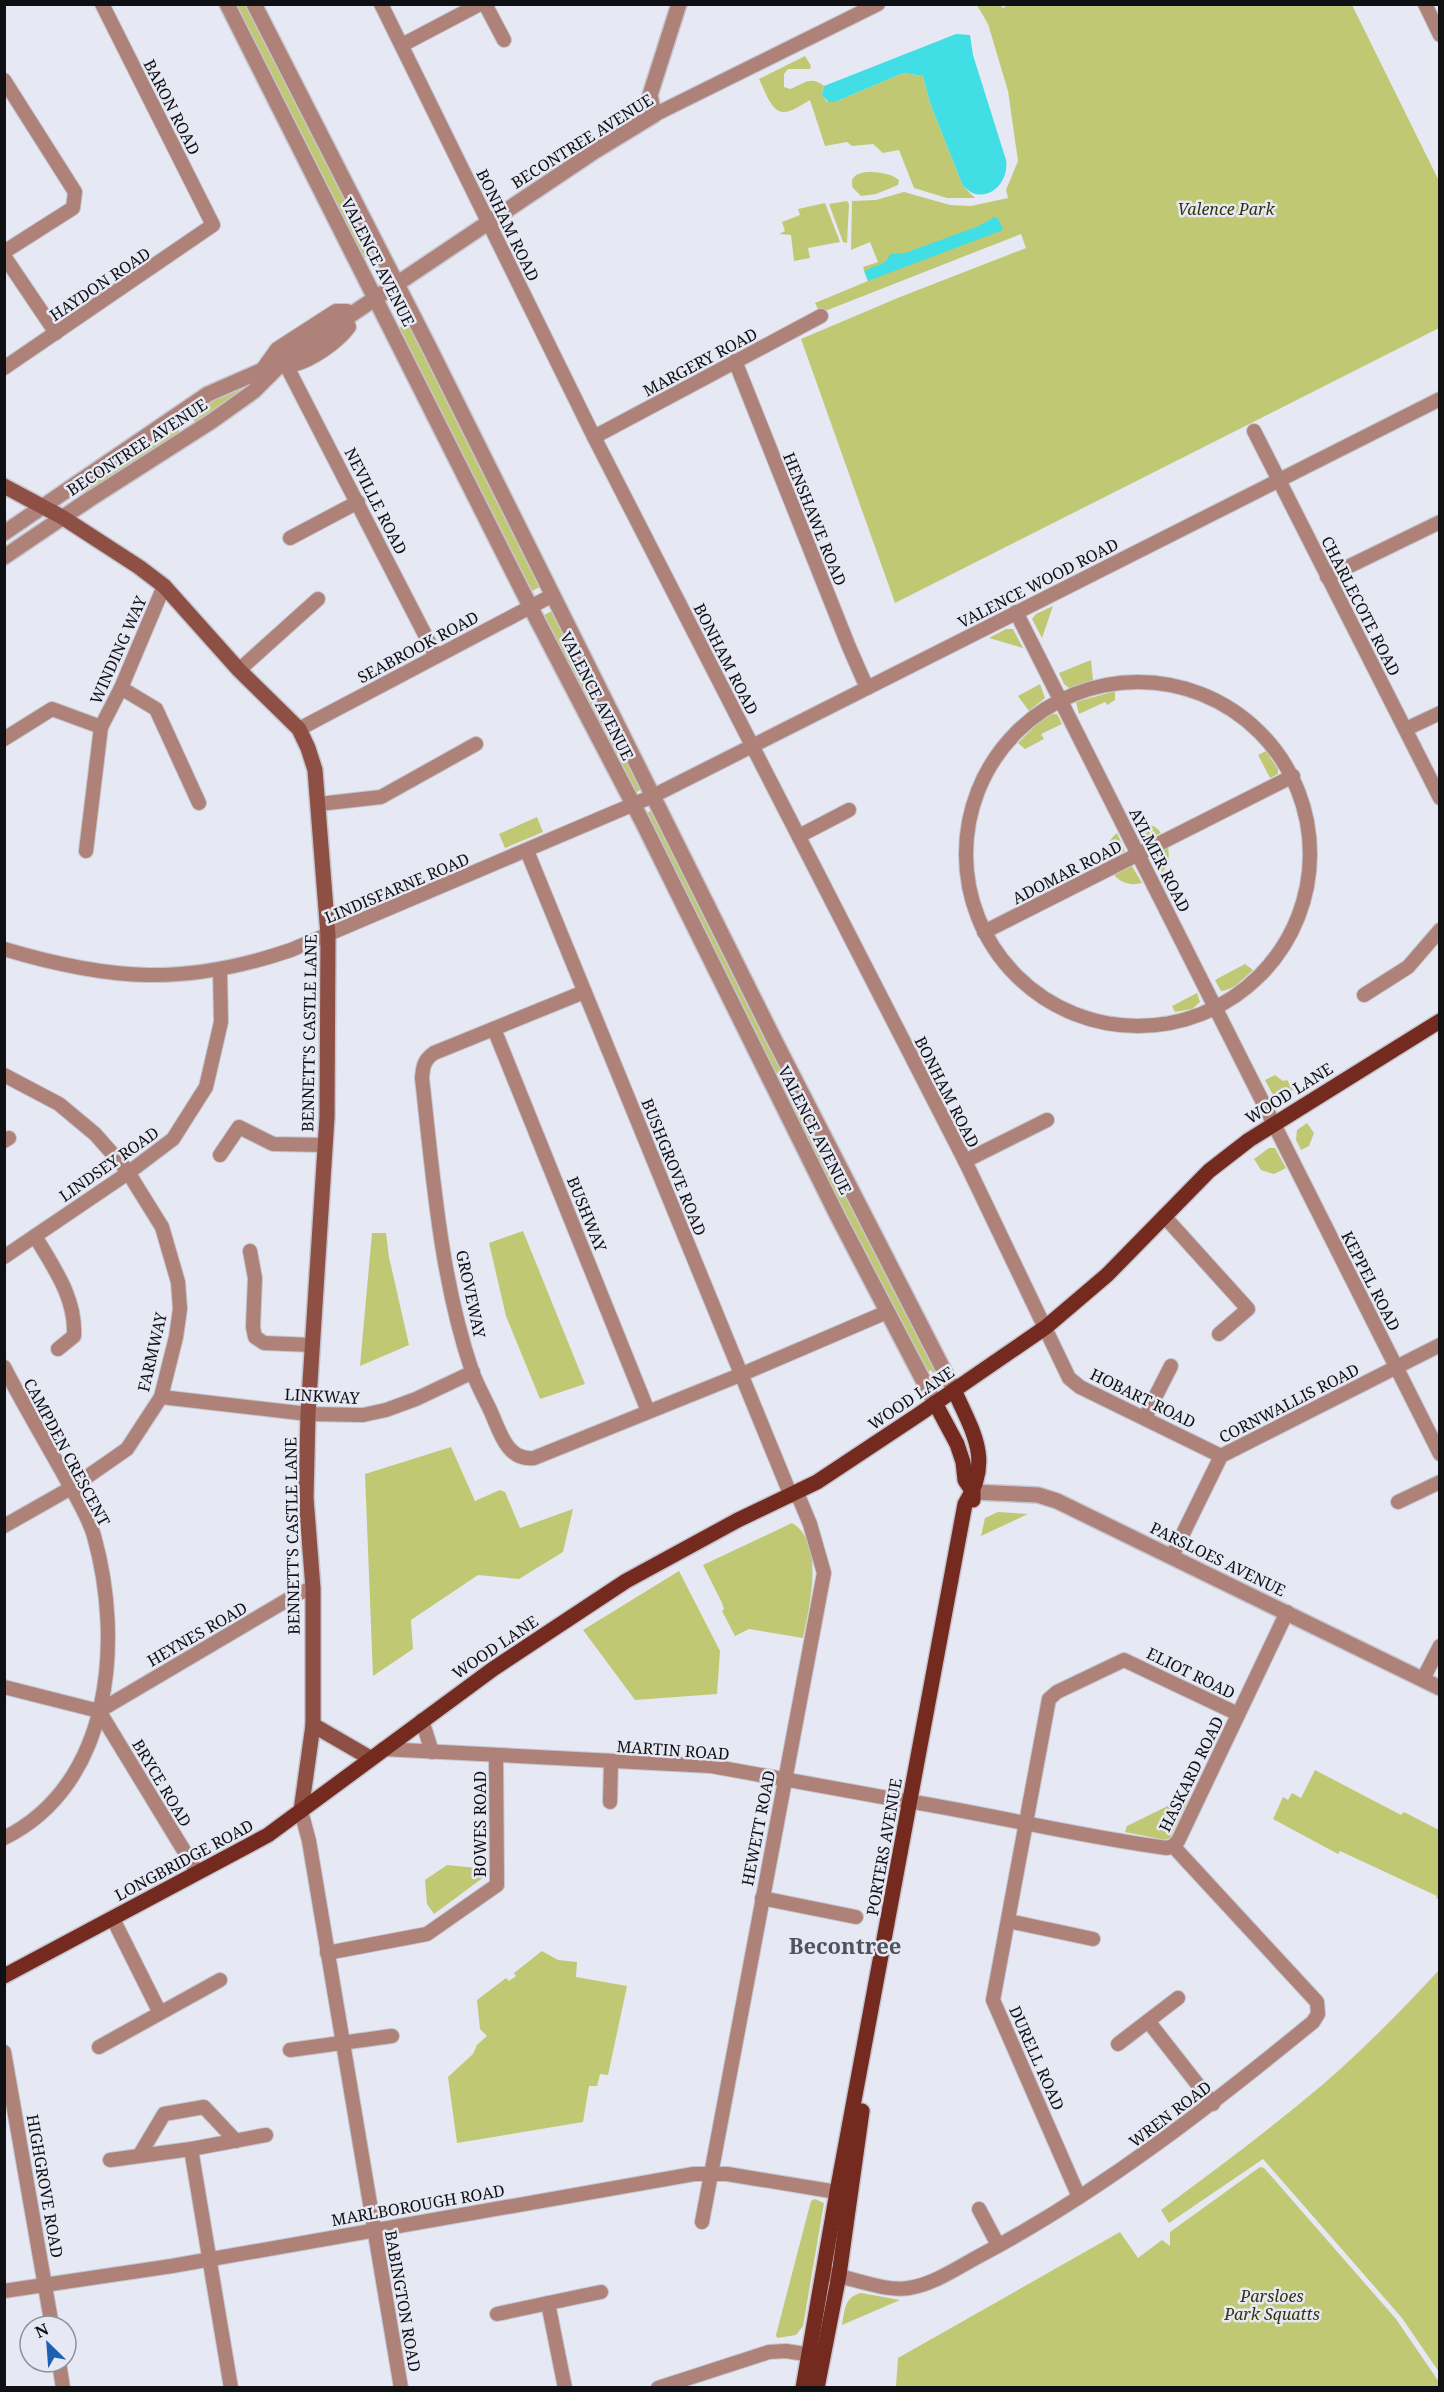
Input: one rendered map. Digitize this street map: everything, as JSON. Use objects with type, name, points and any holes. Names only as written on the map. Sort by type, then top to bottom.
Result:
[{"type":"main road","name":"BENNETT'S CASTLE LANE","points":[[4,486],[62,517],[164,586],[239,670],[299,729],[315,770],[320,804],[328,935],[327,1117],[308,1414],[306,1498],[313,1588],[313,1725],[301,1811]]},
{"type":"main road","name":"WOOD LANE","points":[[370,1758],[493,1669],[626,1581],[738,1520],[794,1494],[935,1403],[1046,1327],[1107,1275],[1209,1171],[1249,1140],[1439,1023]]},
{"type":"main road","name":"PORTERS AVENUE","points":[[803,2388],[816,2355],[839,2276],[862,2113],[965,1504],[978,1481],[978,1447],[954,1390]]},
{"type":"main road","points":[[935,1403],[957,1444],[963,1462],[965,1480],[973,1492]]},
{"type":"main road","points":[[313,1725],[370,1758]]},
{"type":"main road","name":"LONGBRIDGE ROAD","points":[[4,1976],[268,1835],[370,1758]]},
{"type":"main road","name":"PORTERS AVENUE","points":[[817,2388],[816,2355],[822,2272],[914,1802]]},
{"type":"street","name":"BARON ROAD","points":[[102,4],[213,225]]},
{"type":"street","name":"VALENCE AVENUE","points":[[227,4],[935,1403]]},
{"type":"street","name":"VALENCE AVENUE","points":[[254,4],[901,1291],[954,1390]]},
{"type":"street","name":"BONHAM ROAD","points":[[381,4],[594,437],[965,1161],[1046,1327]]},
{"type":"street","points":[[402,45],[483,4],[504,40]]},
{"type":"street","points":[[654,115],[650,95],[678,4]]},
{"type":"street","name":"BECONTREE AVENUE","points":[[4,557],[62,517],[193,434],[254,391],[284,361],[595,151],[654,115],[878,4]]},
{"type":"street","points":[[1425,4],[1440,35]]},
{"type":"street","points":[[4,80],[75,192],[73,208],[4,254],[56,333]]},
{"type":"street","name":"HAYDON ROAD","points":[[4,368],[213,225]]},
{"type":"street","name":"BECONTREE AVENUE","points":[[262,369],[277,349],[336,311],[347,311],[348,316]]},
{"type":"street","name":"MARGERY ROAD","points":[[594,437],[821,316]]},
{"type":"street","name":"BECONTREE AVENUE","points":[[4,533],[208,394],[284,361]]},
{"type":"street","name":"NEVILLE ROAD","points":[[284,361],[436,656]]},
{"type":"street","name":"HENSHAWE ROAD","points":[[735,362],[867,688]]},
{"type":"street","name":"VALENCE WOOD ROAD","points":[[653,796],[1440,399]]},
{"type":"street","points":[[178,414],[193,434]]},
{"type":"street","name":"CHARLECOTE ROAD","points":[[1254,431],[1440,798]]},
{"type":"street","points":[[290,538],[358,502]]},
{"type":"street","points":[[1328,577],[1440,522]]},
{"type":"street","name":"WINDING WAY","points":[[86,851],[101,727],[121,688],[164,586]]},
{"type":"street","name":"SEABROOK ROAD","points":[[299,729],[553,595]]},
{"type":"street","points":[[239,670],[318,599]]},
{"type":"street","name":"AYLMER ROAD","points":[[1016,612],[1274,1123]]},
{"type":"street","points":[[1141,681],[1183,687],[1202,693],[1239,713],[1270,741],[1293,776],[1302,797],[1311,841],[1308,886],[1302,908],[1283,948],[1269,966],[1253,982],[1216,1007],[1177,1022],[1156,1025],[1094,1021],[1056,1005],[1030,988],[1007,966],[984,932],[970,893],[966,862],[967,831],[978,790],[998,754],[1011,738],[1042,710],[1060,700],[1100,686],[1120,682],[1141,681]]},
{"type":"street","points":[[121,688],[156,709],[199,803]]},
{"type":"street","name":"WINDING WAY","points":[[4,739],[52,709],[101,727]]},
{"type":"street","points":[[1406,729],[1440,713]]},
{"type":"street","points":[[320,804],[381,797],[476,744]]},
{"type":"street","name":"ADOMAR ROAD","points":[[984,932],[1293,776]]},
{"type":"street","name":"LINDISFARNE ROAD","points":[[4,949],[50,963],[104,973],[166,976],[220,970],[253,963],[328,935],[653,796]]},
{"type":"street","points":[[799,836],[849,810]]},
{"type":"street","name":"BUSHGROVE ROAD","points":[[527,851],[741,1375],[794,1494]]},
{"type":"street","points":[[1364,995],[1407,967],[1440,930]]},
{"type":"street","name":"LINDSEY ROAD","points":[[4,1257],[128,1173],[173,1139],[206,1087],[221,1022],[220,970]]},
{"type":"street","name":"GROVEWAY","points":[[584,992],[434,1053],[427,1058],[423,1066],[422,1078],[437,1216],[458,1324],[473,1372],[510,1451],[525,1459],[534,1458],[741,1375],[887,1312]]},
{"type":"street","name":"BUSHWAY","points":[[494,1029],[648,1411]]},
{"type":"street","name":"FARMWAY","points":[[4,1076],[59,1104],[95,1134],[128,1173],[162,1227],[178,1282],[180,1309],[176,1337],[161,1397],[127,1449],[71,1488],[4,1526]]},
{"type":"street","points":[[965,1161],[1047,1120]]},
{"type":"street","name":"KEPPEL ROAD","points":[[1274,1123],[1440,1454]]},
{"type":"street","points":[[220,1155],[239,1127],[273,1144],[325,1145]]},
{"type":"street","points":[[1164,1216],[1248,1309],[1219,1335]]},
{"type":"street","points":[[35,1236],[69,1295],[75,1323],[74,1336],[58,1348]]},
{"type":"street","points":[[250,1251],[255,1278],[253,1328],[255,1337],[264,1343],[312,1345]]},
{"type":"street","name":"HOBART ROAD","points":[[1046,1327],[1069,1378],[1080,1387],[1146,1417],[1221,1456]]},
{"type":"street","name":"CORNWALLIS ROAD","points":[[1172,1556],[1221,1456],[1440,1345]]},
{"type":"street","points":[[1146,1417],[1171,1366]]},
{"type":"street","name":"CAMPDEN CRESCENT","points":[[4,1368],[94,1534],[106,1597],[109,1653],[105,1689],[99,1711],[86,1752],[72,1777],[56,1798],[38,1815],[4,1838]]},
{"type":"street","name":"LINKWAY","points":[[161,1397],[308,1414],[363,1415],[386,1410],[473,1372]]},
{"type":"street","points":[[1398,1502],[1440,1482]]},
{"type":"street","name":"PARSLOES AVENUE","points":[[973,1492],[1025,1494],[1048,1498],[1172,1556],[1440,1688]]},
{"type":"street","name":"HEWETT ROAD","points":[[702,2222],[824,1573],[810,1524],[794,1494]]},
{"type":"street","name":"HEYNES ROAD","points":[[99,1711],[299,1593],[313,1588]]},
{"type":"street","name":"HASKARD ROAD","points":[[914,1802],[1026,1822],[1113,1841],[1167,1848],[1173,1846],[1178,1841],[1287,1612]]},
{"type":"street","points":[[1423,1680],[1440,1646]]},
{"type":"street","name":"ELIOT ROAD","points":[[1026,1822],[1049,1699],[1057,1692],[1120,1661],[1128,1661],[1238,1714]]},
{"type":"street","points":[[4,1687],[99,1711]]},
{"type":"street","name":"BRYCE ROAD","points":[[99,1711],[197,1872]]},
{"type":"street","points":[[422,1720],[432,1752]]},
{"type":"street","name":"MARTIN ROAD","points":[[384,1749],[711,1766],[914,1802]]},
{"type":"street","name":"BOWES ROAD","points":[[327,1953],[427,1934],[496,1885],[496,1756]]},
{"type":"street","points":[[610,1802],[611,1762]]},
{"type":"street","name":"BABINGTON ROAD","points":[[301,1811],[309,1841],[341,2043],[401,2388]]},
{"type":"street","name":"DURELL ROAD","points":[[1026,1822],[993,2000],[1079,2197]]},
{"type":"street","name":"WREN ROAD","points":[[822,2272],[893,2289],[928,2283],[998,2245],[1125,2168],[1213,2104],[1313,2022],[1318,2014],[1317,2002],[1173,1846]]},
{"type":"street","points":[[762,1898],[856,1917]]},
{"type":"street","points":[[112,1919],[160,2013]]},
{"type":"street","points":[[1008,1921],[1093,1939]]},
{"type":"street","points":[[99,2047],[220,1980]]},
{"type":"street","points":[[1118,2044],[1178,1998]]},
{"type":"street","points":[[1148,2021],[1213,2104]]},
{"type":"street","points":[[290,2050],[392,2036]]},
{"type":"street","name":"HIGHGROVE ROAD","points":[[4,2052],[9,2098],[50,2314]]},
{"type":"street","points":[[139,2156],[164,2114],[204,2107],[236,2141]]},
{"type":"street","points":[[110,2160],[191,2149],[266,2135]]},
{"type":"street","points":[[191,2149],[231,2388]]},
{"type":"street","name":"MARLBOROUGH ROAD","points":[[4,2291],[209,2259],[694,2174],[727,2174],[837,2192]]},
{"type":"street","points":[[979,2209],[998,2245]]},
{"type":"street","points":[[497,2314],[601,2292]]},
{"type":"street","points":[[548,2303],[565,2388]]},
{"type":"street","points":[[658,2388],[769,2352],[816,2355]]},
{"type":"green space","name":"Valence Park","points":[[1010,4],[1352,5],[1439,181],[1439,328],[895,603],[801,339],[900,297],[1026,248],[1021,234],[820,313],[815,303],[868,281],[863,267],[878,262],[870,242],[851,250],[852,201],[876,200],[904,192],[950,205],[971,206],[1008,198],[1006,190],[1018,161],[1008,91],[988,24],[977,5],[1000,5],[1003,8]]},
{"type":"green space","points":[[232,5],[249,5],[374,253],[361,259]]},
{"type":"green space","points":[[805,56],[811,66],[810,69],[788,69],[784,74],[784,87],[790,89],[815,81],[824,86],[822,95],[827,102],[835,102],[903,73],[923,76],[930,103],[963,186],[975,198],[947,198],[914,188],[899,150],[883,153],[873,144],[852,146],[847,142],[825,146],[810,100],[787,112],[775,109],[759,79]]},
{"type":"green space","points":[[867,172],[892,176],[899,180],[898,185],[876,194],[861,196],[853,188],[852,181],[857,175]]},
{"type":"green space","points":[[847,201],[849,204],[847,243],[843,242],[829,204]]},
{"type":"green space","points":[[825,203],[840,242],[808,248],[810,258],[794,261],[791,235],[779,234],[785,231],[782,222],[800,215],[798,209]]},
{"type":"green space","points":[[411,321],[542,586],[530,592],[397,329]]},
{"type":"green space","points":[[250,382],[222,405],[195,422],[189,415],[216,396]]},
{"type":"green space","points":[[177,424],[179,436],[86,494],[83,487]]},
{"type":"green space","points":[[1053,606],[1042,638],[1032,619],[1036,614]]},
{"type":"green space","points":[[556,609],[644,788],[633,794],[542,616]]},
{"type":"green space","points":[[1006,629],[1013,629],[1023,648],[989,638]]},
{"type":"green space","points":[[1091,660],[1093,680],[1069,688],[1064,684],[1059,673]]},
{"type":"green space","points":[[1040,684],[1045,698],[1029,711],[1018,696]]},
{"type":"green space","points":[[1115,691],[1115,700],[1079,714],[1076,702]]},
{"type":"green space","points":[[1052,714],[1057,714],[1062,724],[1041,734],[1044,739],[1025,749],[1018,743],[1038,723]]},
{"type":"green space","points":[[1266,751],[1278,769],[1278,774],[1270,778],[1258,755]]},
{"type":"green space","points":[[655,809],[938,1370],[933,1373],[931,1370],[925,1373],[644,814]]},
{"type":"green space","points":[[537,817],[543,832],[505,848],[499,834]]},
{"type":"green space","points":[[1134,824],[1151,825],[1161,833],[1143,841]]},
{"type":"green space","points":[[1117,833],[1125,851],[1108,861],[1108,846]]},
{"type":"green space","points":[[1168,847],[1168,862],[1160,874],[1152,856]]},
{"type":"green space","points":[[1132,866],[1142,883],[1127,883],[1114,875]]},
{"type":"green space","points":[[1245,964],[1253,970],[1234,986],[1221,991],[1215,980]]},
{"type":"green space","points":[[1197,993],[1200,1002],[1192,1009],[1175,1012],[1172,1006]]},
{"type":"green space","points":[[1275,1075],[1283,1081],[1287,1080],[1293,1090],[1276,1101],[1265,1080]]},
{"type":"green space","points":[[1307,1123],[1314,1133],[1309,1146],[1301,1150],[1296,1140],[1297,1130]]},
{"type":"green space","points":[[1269,1148],[1275,1148],[1286,1168],[1274,1174],[1261,1170],[1254,1159]]},
{"type":"green space","points":[[523,1231],[585,1384],[540,1399],[506,1316],[489,1243]]},
{"type":"green space","points":[[372,1233],[386,1233],[389,1257],[409,1345],[360,1366]]},
{"type":"green space","points":[[451,1447],[475,1501],[500,1490],[505,1492],[520,1528],[573,1509],[563,1552],[519,1579],[478,1575],[411,1620],[413,1649],[373,1676],[365,1474]]},
{"type":"green space","points":[[998,1512],[1028,1514],[981,1536],[985,1518]]},
{"type":"green space","points":[[792,1523],[802,1532],[809,1545],[812,1560],[811,1593],[803,1638],[749,1629],[735,1636],[703,1565]]},
{"type":"green space","points":[[679,1571],[720,1651],[717,1694],[635,1700],[583,1630]]},
{"type":"green space","points":[[1315,1770],[1401,1815],[1404,1812],[1439,1830],[1439,1898],[1436,1899],[1437,1896],[1340,1851],[1338,1854],[1273,1819],[1283,1797],[1288,1800],[1292,1793],[1301,1798]]},
{"type":"green space","points":[[1184,1798],[1188,1800],[1170,1838],[1165,1840],[1125,1832],[1127,1826]]},
{"type":"green space","points":[[447,1865],[477,1868],[484,1877],[434,1914],[427,1904],[425,1880]]},
{"type":"green space","points":[[542,1951],[558,1960],[577,1962],[576,1977],[627,1986],[608,2075],[600,2074],[597,2086],[589,2086],[583,2122],[457,2143],[448,2077],[473,2054],[477,2045],[487,2036],[480,2029],[477,2000],[506,1978],[509,1981],[516,1976],[514,1973]]},
{"type":"green space","points":[[1439,1970],[1439,2372],[1402,2318],[1263,2159],[1169,2223],[1161,2210],[1321,2086],[1382,2030]]},
{"type":"green space","name":"Parsloes Park Squatts","points":[[1260,2167],[1264,2168],[1396,2319],[1439,2382],[1439,2387],[894,2387],[896,2386],[898,2358],[1120,2232],[1138,2258],[1162,2240],[1170,2246],[1170,2232]]},
{"type":"green space","points":[[815,2199],[824,2203],[803,2326],[796,2335],[777,2338],[811,2201]]},
{"type":"green space","points":[[861,2293],[900,2300],[842,2325],[848,2301]]},
{"type":"water","points":[[956,34],[970,35],[973,55],[1006,160],[1003,180],[989,193],[974,193],[963,186],[930,103],[923,76],[903,73],[835,102],[828,102],[822,95],[824,86]]},
{"type":"water","points":[[994,217],[998,218],[1003,230],[868,281],[864,271],[885,262],[891,254],[905,253],[979,226]]},
{"type":"district","name":"Becontree","points":[[845,1946]]}]
